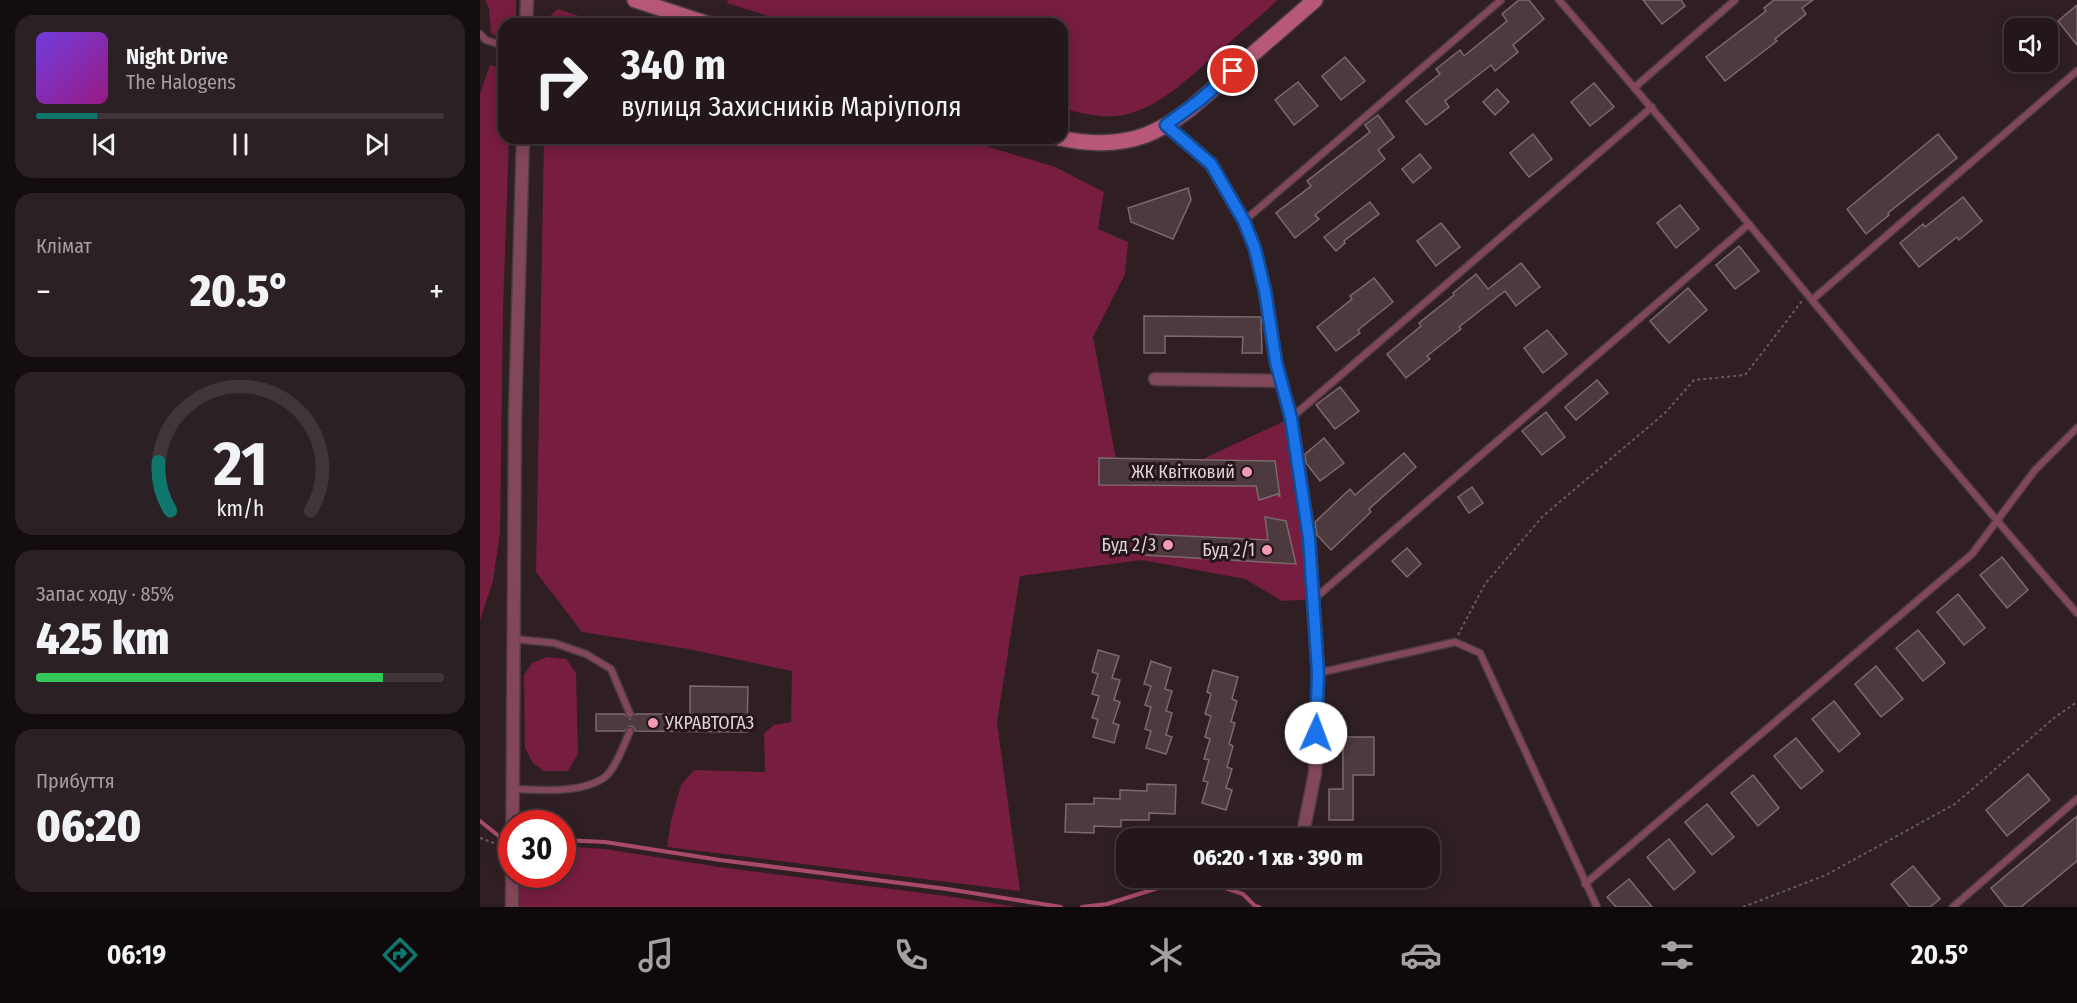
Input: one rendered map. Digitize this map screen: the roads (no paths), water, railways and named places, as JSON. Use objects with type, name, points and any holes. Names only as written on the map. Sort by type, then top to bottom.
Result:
[{"type":"main road","points":[[635,0],[690,18]]},
{"type":"main road","points":[[1068,139],[1117,142],[1144,136],[1166,125],[1200,100],[1315,0]]},
{"type":"street","points":[[526,18],[527,0]]},
{"type":"street","points":[[1166,125],[1211,164],[1244,221],[1255,249],[1265,291],[1276,362],[1291,418],[1309,538],[1318,673],[1315,773],[1304,828]]},
{"type":"street","points":[[511,810],[515,416],[523,144]]},
{"type":"street","points":[[1155,379],[1281,381]]},
{"type":"street","points":[[512,888],[512,907]]},
{"type":"lane","points":[[1244,221],[1501,0]]},
{"type":"lane","points":[[1559,0],[1652,107],[1997,522],[2077,613]]},
{"type":"lane","points":[[1635,87],[1735,0]]},
{"type":"lane","points":[[480,34],[486,40],[498,44]]},
{"type":"lane","points":[[1812,300],[2077,71]]},
{"type":"lane","points":[[1291,418],[1652,107]]},
{"type":"lane","points":[[1314,598],[1749,224]]},
{"type":"lane","points":[[1585,884],[1972,554],[2035,470],[2077,428]]},
{"type":"lane","points":[[513,639],[554,643],[586,654],[611,669],[630,714]]},
{"type":"lane","points":[[1318,673],[1455,642],[1480,653],[1597,907]]},
{"type":"lane","points":[[511,789],[564,790],[588,784],[605,776],[618,757],[630,731]]},
{"type":"lane","points":[[1953,907],[2077,799]]},
{"type":"waterway","points":[[480,821],[498,835]]},
{"type":"waterway","points":[[576,841],[605,842],[1061,907]]},
{"type":"waterway","points":[[1082,907],[1107,904],[1174,883],[1216,885],[1243,894],[1259,907]]},
{"type":"place","name":"ЖК Квітковий","points":[[1247,472]]},
{"type":"place","name":"Буд 2/3","points":[[1168,545]]},
{"type":"place","name":"Буд 2/1","points":[[1267,550]]},
{"type":"place","name":"УКРАВТОГАЗ","points":[[653,723]]}]
